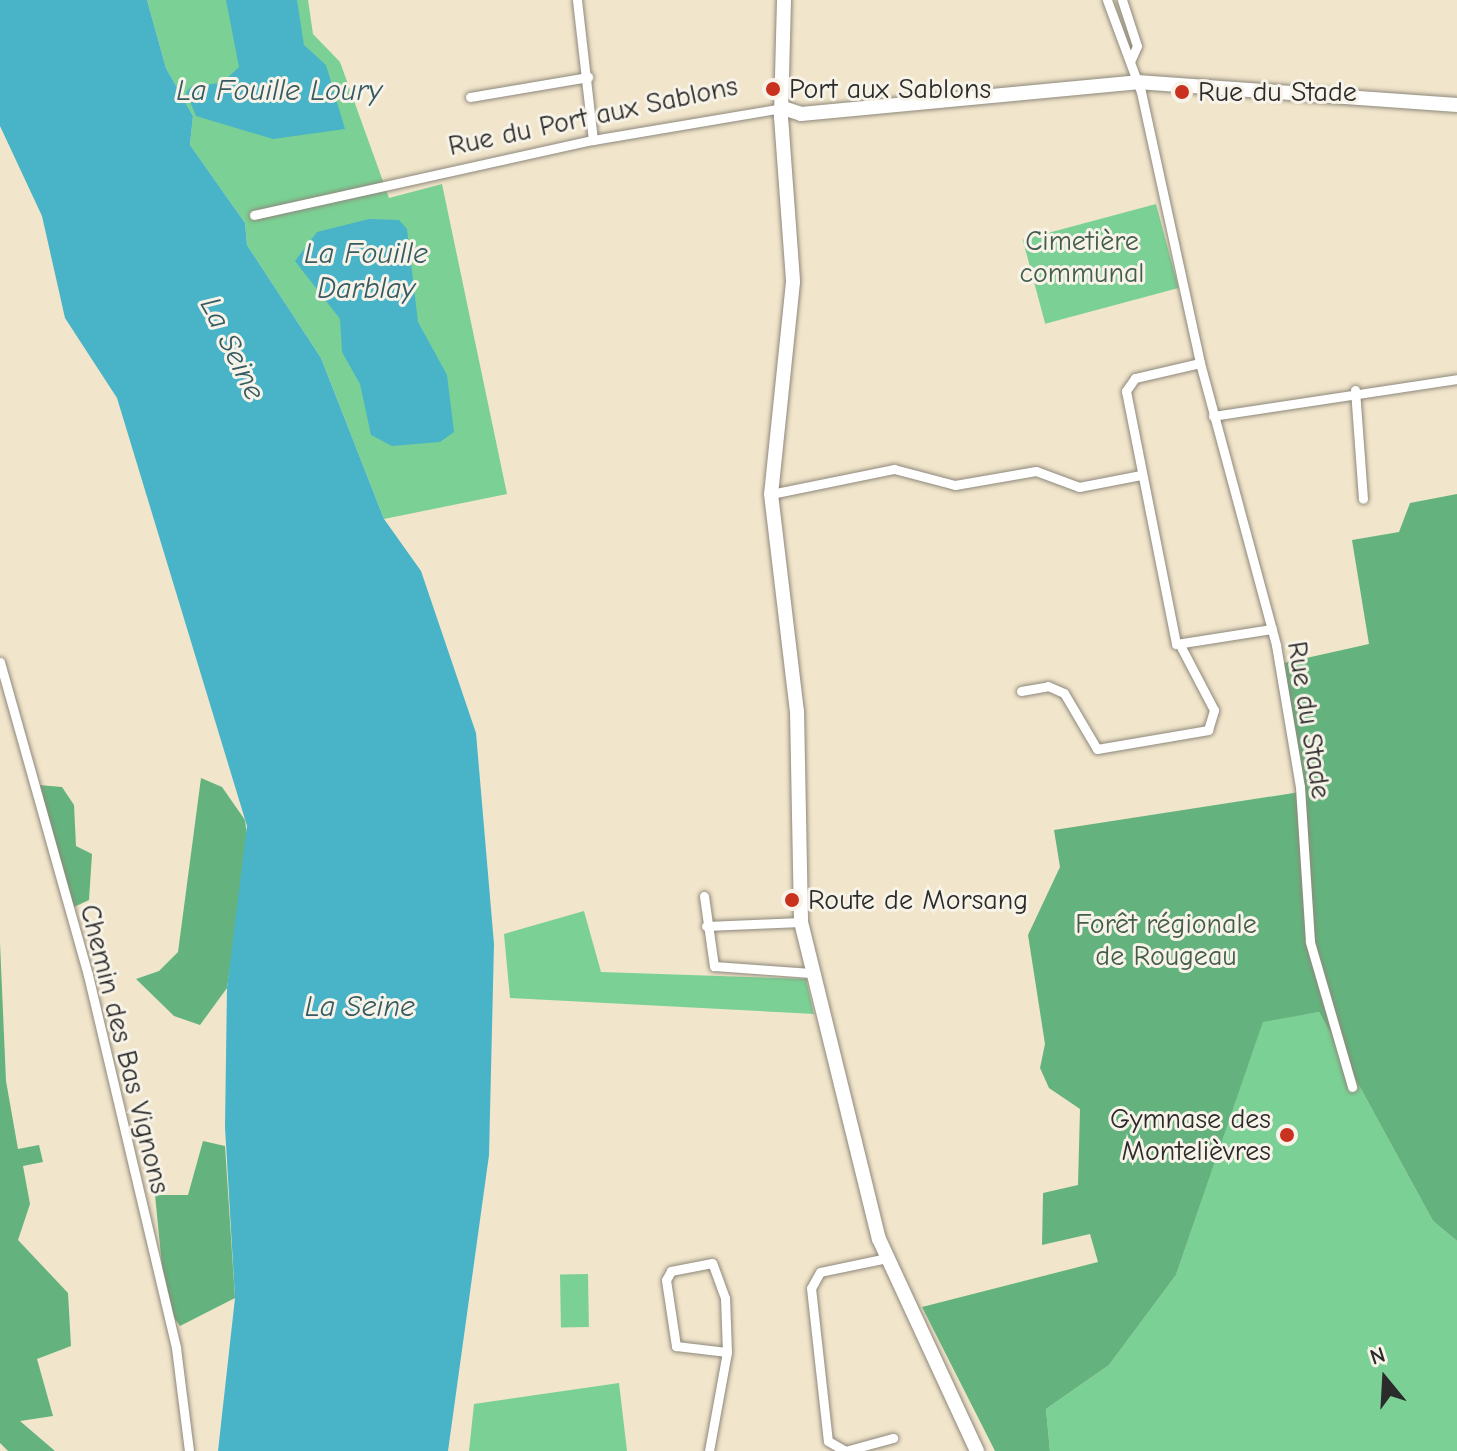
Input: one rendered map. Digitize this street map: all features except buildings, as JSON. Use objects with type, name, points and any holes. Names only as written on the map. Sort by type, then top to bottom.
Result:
[{"type":"street","points":[[577,0],[593,140]]},
{"type":"street","points":[[784,0],[783,108],[793,282],[771,494],[797,711],[801,922],[811,973],[887,1258],[977,1451]]},
{"type":"street","name":"Rue du Stade","points":[[1107,0],[1137,82],[1213,416],[1272,629],[1300,787],[1310,942],[1352,1087]]},
{"type":"street","points":[[1122,0],[1137,46],[1130,62]]},
{"type":"street","points":[[470,97],[588,77]]},
{"type":"street","name":"Rue du Port aux Sablons","points":[[254,215],[593,140],[783,108],[801,114],[1137,82],[1457,105]]},
{"type":"street","points":[[1021,691],[1048,686],[1064,693],[1097,749],[1208,730],[1214,710],[1181,647],[1126,400],[1129,383],[1200,363]]},
{"type":"street","points":[[1213,416],[1355,390],[1457,379]]},
{"type":"street","points":[[1355,390],[1363,499]]},
{"type":"street","points":[[771,494],[894,469],[955,485],[1036,471],[1079,487],[1141,475]]},
{"type":"street","points":[[1181,647],[1272,629]]},
{"type":"street","name":"Chemin des Bas Vignons","points":[[0,662],[88,975],[176,1348],[189,1451]]},
{"type":"street","points":[[704,896],[706,926],[717,968],[811,973]]},
{"type":"street","points":[[706,926],[801,922]]},
{"type":"street","points":[[887,1258],[813,1277],[832,1450],[880,1447],[893,1438]]},
{"type":"street","points":[[709,1451],[727,1352],[727,1310],[712,1263],[671,1271],[666,1280],[676,1346],[727,1352]]},
{"type":"green space","points":[[147,0],[308,0],[313,34],[340,62],[389,198],[442,184],[507,494],[384,519],[321,358],[247,245],[245,223],[190,145],[193,116],[166,68]]},
{"type":"green space","name":"Cimetière communal","points":[[1156,204],[1179,288],[1045,324],[1023,240]]},
{"type":"green space","name":"Forêt régionale de Rougeau","points":[[1457,494],[1457,1241],[1433,1221],[1319,1012],[1263,1022],[1176,1275],[1109,1365],[1046,1409],[1050,1451],[995,1451],[922,1307],[1098,1262],[1090,1234],[1042,1245],[1043,1193],[1078,1185],[1080,1109],[1049,1088],[1040,1068],[1045,1044],[1028,935],[1060,867],[1054,830],[1300,792],[1284,663],[1369,644],[1352,540],[1399,532],[1410,503]]},
{"type":"green space","points":[[201,778],[222,787],[245,820],[248,843],[227,988],[200,1025],[174,1016],[136,979],[159,971],[178,952]]},
{"type":"green space","points":[[39,785],[62,787],[74,805],[76,846],[92,854],[89,900],[74,907]]},
{"type":"green space","points":[[584,911],[601,972],[806,979],[814,1014],[510,998],[504,934]]},
{"type":"green space","points":[[0,943],[6,1081],[18,1149],[39,1145],[43,1162],[23,1166],[30,1204],[18,1240],[68,1293],[71,1346],[37,1359],[53,1416],[20,1421],[55,1451],[8,1451],[0,1443]]},
{"type":"green space","points":[[1319,1012],[1433,1221],[1457,1241],[1457,1451],[1050,1451],[1046,1409],[1109,1365],[1176,1275],[1263,1021]]},
{"type":"green space","points":[[203,1141],[225,1146],[235,1298],[180,1326],[166,1306],[155,1195],[188,1195]]},
{"type":"green space","points":[[560,1274],[588,1274],[589,1327],[561,1327]]},
{"type":"green space","points":[[619,1383],[627,1451],[469,1451],[474,1404]]},
{"type":"water","name":"La Seine","points":[[0,0],[147,0],[166,68],[193,116],[190,145],[245,223],[247,245],[321,358],[384,519],[421,571],[476,733],[494,944],[489,1155],[448,1451],[218,1451],[235,1298],[225,1127],[227,988],[247,826],[117,398],[65,318],[42,216],[0,126]]},
{"type":"water","name":"La Fouille Loury","points":[[226,0],[297,0],[304,45],[326,65],[345,129],[273,139],[196,116],[186,92],[192,86],[222,83],[239,67]]},
{"type":"water","name":"La Fouille Darblay","points":[[369,219],[399,220],[407,229],[418,322],[447,375],[454,432],[440,442],[392,446],[371,435],[360,384],[342,352],[340,319],[295,261],[317,232]]},
{"type":"place","name":"Port aux Sablons","points":[[773,89]]},
{"type":"place","name":"Rue du Stade","points":[[1182,92]]},
{"type":"place","name":"Route de Morsang","points":[[792,900]]},
{"type":"place","name":"Gymnase des Montelièvres","points":[[1287,1135]]}]
